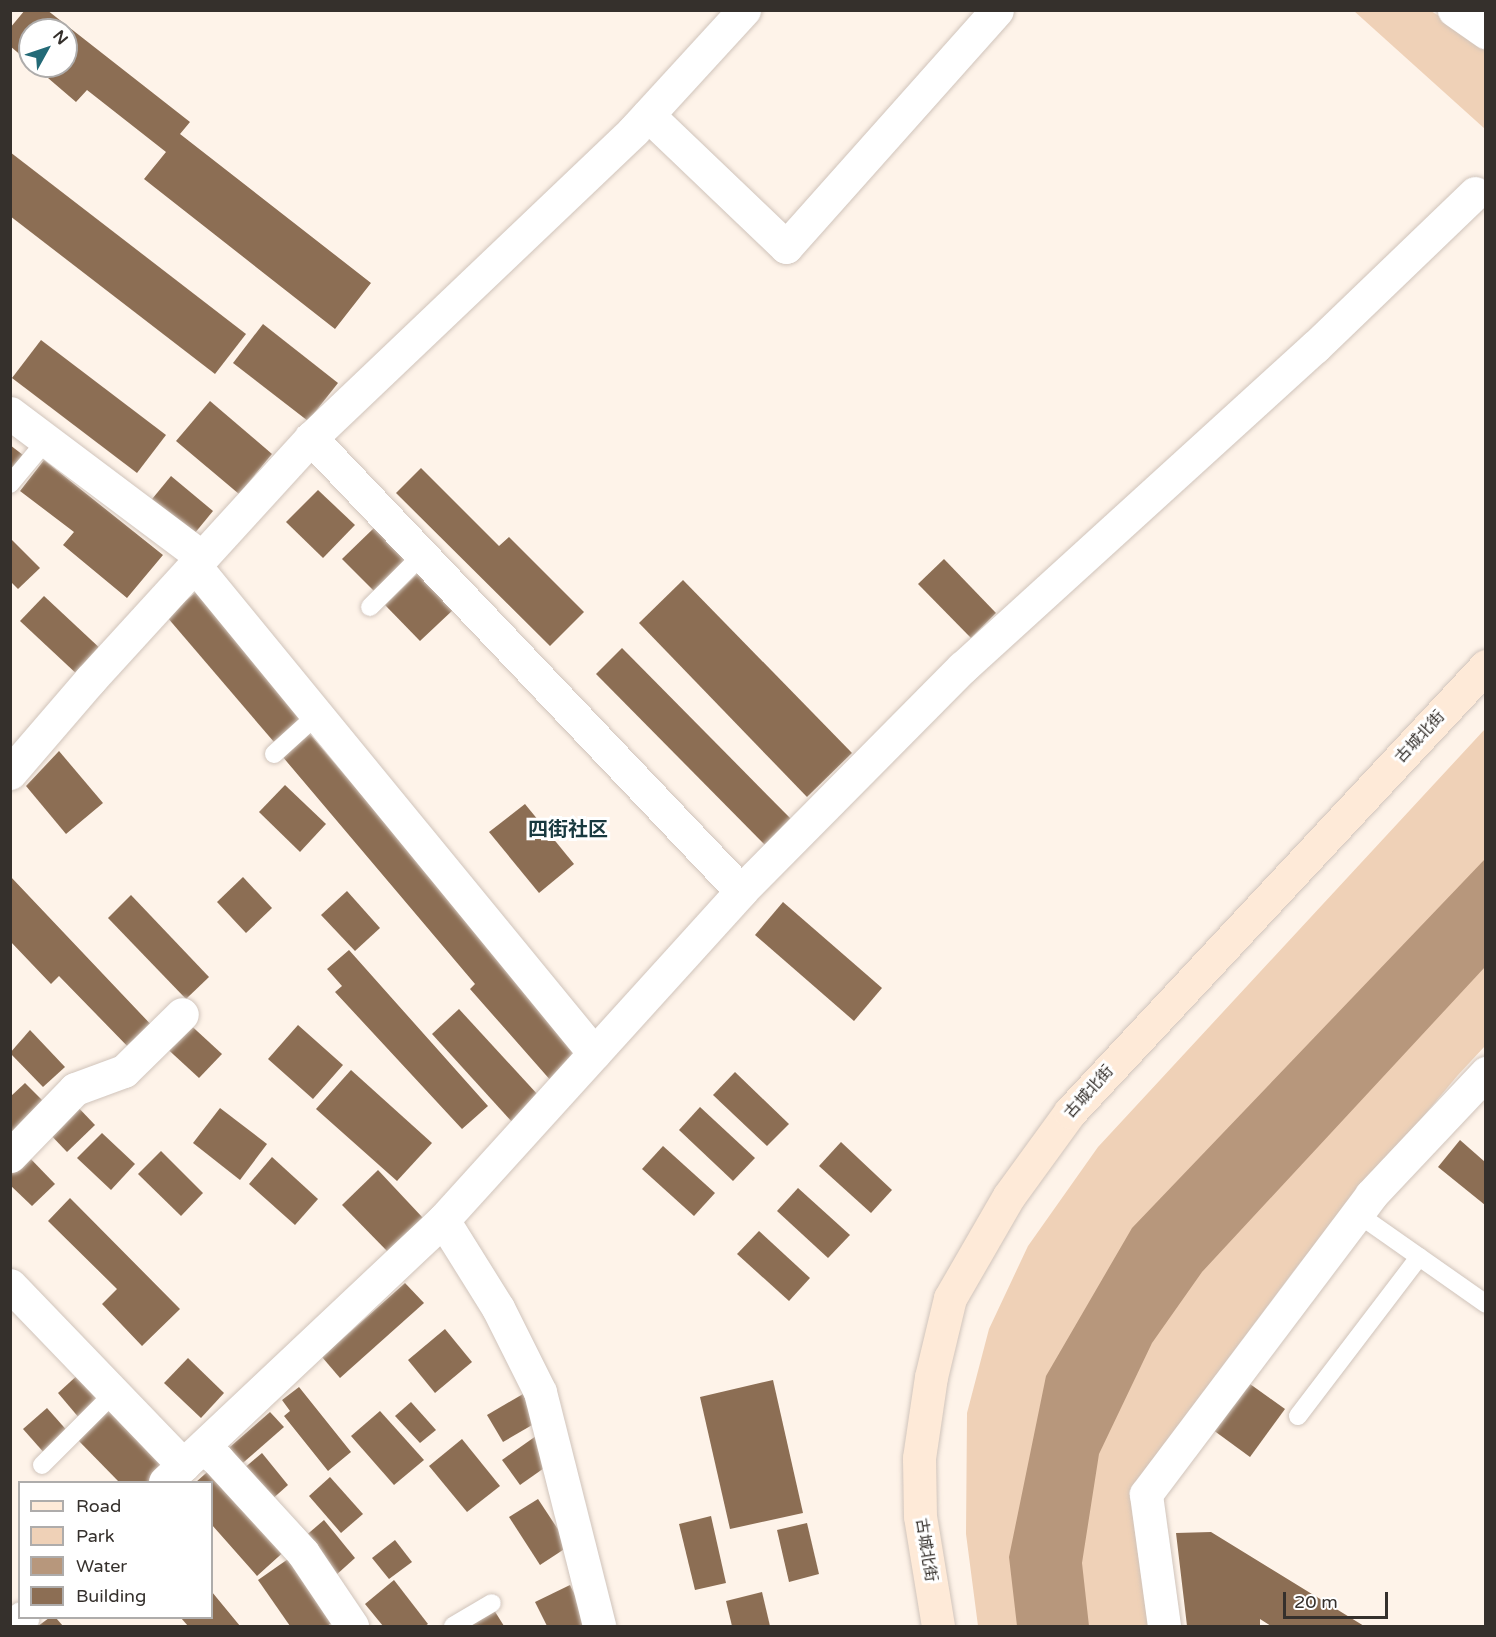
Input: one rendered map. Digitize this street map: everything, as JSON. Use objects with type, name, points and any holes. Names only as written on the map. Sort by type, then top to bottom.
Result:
[{"type":"main road","name":"古城北街","points":[[938,1626],[920,1516],[919,1458],[931,1377],[950,1298],[1010,1196],[1070,1112],[1485,666]]},
{"type":"street","points":[[10,773],[198,561],[311,438],[648,115],[744,10]]},
{"type":"street","points":[[648,115],[786,247],[997,10]]},
{"type":"street","points":[[1454,10],[1485,32]]},
{"type":"street","points":[[183,1465],[443,1220],[741,891],[963,667],[1315,347],[1474,193]]},
{"type":"street","points":[[10,413],[198,561],[317,715],[594,1053]]},
{"type":"street","points":[[311,438],[741,891]]},
{"type":"street","points":[[10,1156],[75,1089],[124,1071],[182,1014]]},
{"type":"street","points":[[1164,1626],[1146,1494],[1371,1195],[1485,1073]]},
{"type":"street","points":[[443,1220],[498,1308],[540,1392],[599,1626]]},
{"type":"street","points":[[10,1285],[183,1465]]},
{"type":"street","points":[[183,1465],[217,1459],[303,1553],[348,1625]]},
{"type":"lane","points":[[10,484],[46,441]]},
{"type":"lane","points":[[370,608],[422,555]]},
{"type":"lane","points":[[274,754],[317,715]]},
{"type":"lane","points":[[1358,1214],[1485,1304]]},
{"type":"lane","points":[[1298,1416],[1419,1257]]},
{"type":"lane","points":[[42,1465],[114,1393]]},
{"type":"lane","points":[[453,1626],[492,1603]]},
{"type":"green space","points":[[1354,11],[1431,11],[1485,44],[1485,129]]},
{"type":"green space","points":[[1485,729],[1485,1046],[1299,1264],[1129,1491],[1149,1626],[978,1626],[966,1534],[967,1413],[989,1329],[1028,1246],[1098,1147]]},
{"type":"water","points":[[1485,859],[1485,967],[1202,1272],[1152,1343],[1099,1454],[1082,1563],[1089,1626],[1017,1626],[1009,1557],[1046,1376],[1132,1228]]},
{"type":"building","points":[[25,10],[47,10],[57,18],[18,18]]},
{"type":"building","points":[[18,18],[18,53],[10,46],[10,28]]},
{"type":"building","points":[[78,34],[190,122],[180,134],[371,283],[335,329],[144,179],[166,152],[87,90],[76,102],[48,78],[78,78]]},
{"type":"building","points":[[10,152],[246,334],[215,374],[10,216]]},
{"type":"building","points":[[263,324],[338,383],[308,421],[233,363]]},
{"type":"building","points":[[41,340],[166,435],[137,473],[12,378]]},
{"type":"building","points":[[210,401],[272,454],[239,494],[176,441]]},
{"type":"building","points":[[10,445],[23,455],[10,471]]},
{"type":"building","points":[[44,460],[163,555],[127,598],[63,545],[74,532],[20,491]]},
{"type":"building","points":[[421,468],[499,546],[509,537],[584,612],[550,646],[396,493]]},
{"type":"building","points":[[171,476],[213,511],[190,539],[148,504]]},
{"type":"building","points":[[318,490],[355,525],[323,558],[286,522]]},
{"type":"building","points":[[376,526],[407,558],[374,591],[342,559]]},
{"type":"building","points":[[10,538],[40,568],[18,589],[10,581]]},
{"type":"building","points":[[944,559],[996,613],[971,638],[918,584]]},
{"type":"building","points":[[419,572],[454,609],[420,641],[385,605]]},
{"type":"building","points":[[683,580],[852,753],[807,797],[639,623]]},
{"type":"building","points":[[197,591],[305,715],[274,742],[167,617]]},
{"type":"building","points":[[44,596],[104,652],[80,677],[20,621]]},
{"type":"building","points":[[622,648],[793,821],[767,847],[596,674]]},
{"type":"building","points":[[309,733],[583,1055],[552,1082],[470,989],[475,984],[282,756]]},
{"type":"building","points":[[59,751],[103,803],[66,834],[26,786]]},
{"type":"building","points":[[285,785],[326,824],[300,852],[259,812]]},
{"type":"building","points":[[525,804],[574,864],[539,893],[489,832]]},
{"type":"building","points":[[10,876],[157,1031],[134,1053],[59,976],[51,984],[10,941]]},
{"type":"building","points":[[243,877],[272,908],[246,933],[217,902]]},
{"type":"building","points":[[347,891],[380,928],[355,951],[321,915]]},
{"type":"building","points":[[131,895],[209,977],[186,999],[108,918]]},
{"type":"building","points":[[783,902],[882,988],[854,1021],[755,935]]},
{"type":"building","points":[[349,950],[488,1106],[462,1129],[335,992],[342,986],[327,969]]},
{"type":"building","points":[[459,1009],[539,1096],[512,1122],[432,1034]]},
{"type":"building","points":[[184,1019],[222,1054],[199,1078],[161,1043]]},
{"type":"building","points":[[298,1025],[343,1065],[313,1099],[268,1059]]},
{"type":"building","points":[[30,1030],[65,1067],[43,1087],[10,1053]]},
{"type":"building","points":[[351,1070],[432,1143],[397,1181],[316,1109]]},
{"type":"building","points":[[735,1072],[789,1124],[767,1146],[713,1095]]},
{"type":"building","points":[[25,1083],[48,1106],[10,1142],[10,1097]]},
{"type":"building","points":[[74,1103],[95,1125],[67,1152],[45,1129]]},
{"type":"building","points":[[700,1107],[755,1158],[733,1181],[679,1130]]},
{"type":"building","points":[[220,1108],[267,1144],[240,1180],[193,1143]]},
{"type":"building","points":[[102,1133],[135,1164],[111,1190],[77,1158]]},
{"type":"building","points":[[1460,1140],[1485,1162],[1485,1205],[1438,1167]]},
{"type":"building","points":[[841,1142],[892,1190],[871,1213],[819,1166]]},
{"type":"building","points":[[663,1146],[715,1193],[694,1216],[642,1169]]},
{"type":"building","points":[[161,1151],[203,1193],[181,1216],[138,1174]]},
{"type":"building","points":[[26,1154],[55,1184],[32,1206],[10,1185],[10,1169]]},
{"type":"building","points":[[272,1157],[318,1199],[295,1225],[249,1184]]},
{"type":"building","points":[[378,1170],[423,1218],[388,1252],[342,1205]]},
{"type":"building","points":[[798,1188],[850,1235],[828,1258],[777,1211]]},
{"type":"building","points":[[70,1198],[180,1309],[142,1346],[102,1304],[117,1289],[48,1221]]},
{"type":"building","points":[[759,1231],[810,1278],[789,1301],[737,1254]]},
{"type":"building","points":[[405,1283],[424,1303],[340,1378],[322,1357]]},
{"type":"building","points":[[445,1329],[472,1362],[435,1393],[408,1360]]},
{"type":"building","points":[[188,1358],[224,1393],[201,1418],[164,1383]]},
{"type":"building","points":[[81,1372],[104,1398],[80,1419],[58,1393]]},
{"type":"building","points":[[1243,1379],[1285,1409],[1250,1457],[1209,1427]]},
{"type":"building","points":[[773,1380],[803,1513],[730,1529],[700,1397]]},
{"type":"building","points":[[299,1387],[351,1452],[328,1471],[284,1416],[290,1411],[282,1400]]},
{"type":"building","points":[[523,1394],[539,1421],[503,1442],[487,1415]]},
{"type":"building","points":[[411,1402],[436,1430],[420,1443],[395,1416]]},
{"type":"building","points":[[111,1404],[170,1465],[153,1481],[118,1481],[76,1438]]},
{"type":"building","points":[[47,1408],[70,1434],[46,1455],[23,1429]]},
{"type":"building","points":[[380,1411],[424,1460],[394,1485],[351,1436]]},
{"type":"building","points":[[270,1412],[284,1427],[237,1468],[223,1453]]},
{"type":"building","points":[[536,1436],[547,1466],[520,1485],[502,1460]]},
{"type":"building","points":[[462,1439],[500,1486],[467,1512],[429,1466]]},
{"type":"building","points":[[262,1453],[288,1485],[269,1502],[242,1470]]},
{"type":"building","points":[[214,1466],[288,1548],[257,1576],[213,1526],[213,1481],[197,1481]]},
{"type":"building","points":[[330,1477],[363,1514],[341,1533],[309,1496]]},
{"type":"building","points":[[538,1499],[569,1546],[540,1565],[509,1517]]},
{"type":"building","points":[[711,1516],[726,1583],[695,1590],[679,1524]]},
{"type":"building","points":[[324,1520],[355,1558],[335,1576],[303,1538]]},
{"type":"building","points":[[807,1523],[819,1574],[789,1582],[777,1530]]},
{"type":"building","points":[[1211,1532],[1364,1626],[1271,1626],[1260,1619],[1260,1626],[1187,1626],[1176,1533]]},
{"type":"building","points":[[395,1540],[412,1562],[389,1579],[372,1558]]},
{"type":"building","points":[[291,1557],[335,1621],[327,1626],[290,1626],[258,1580]]},
{"type":"building","points":[[394,1580],[428,1624],[425,1626],[383,1626],[365,1604]]},
{"type":"building","points":[[570,1585],[590,1626],[547,1626],[535,1602]]},
{"type":"building","points":[[762,1592],[770,1626],[732,1626],[726,1601]]},
{"type":"building","points":[[213,1593],[240,1626],[188,1626],[182,1619],[213,1619]]},
{"type":"building","points":[[494,1610],[504,1626],[467,1626]]},
{"type":"building","points":[[48,1619],[57,1619],[63,1626],[38,1626]]},
{"type":"district","name":"四街社区","points":[[568,830]]}]
